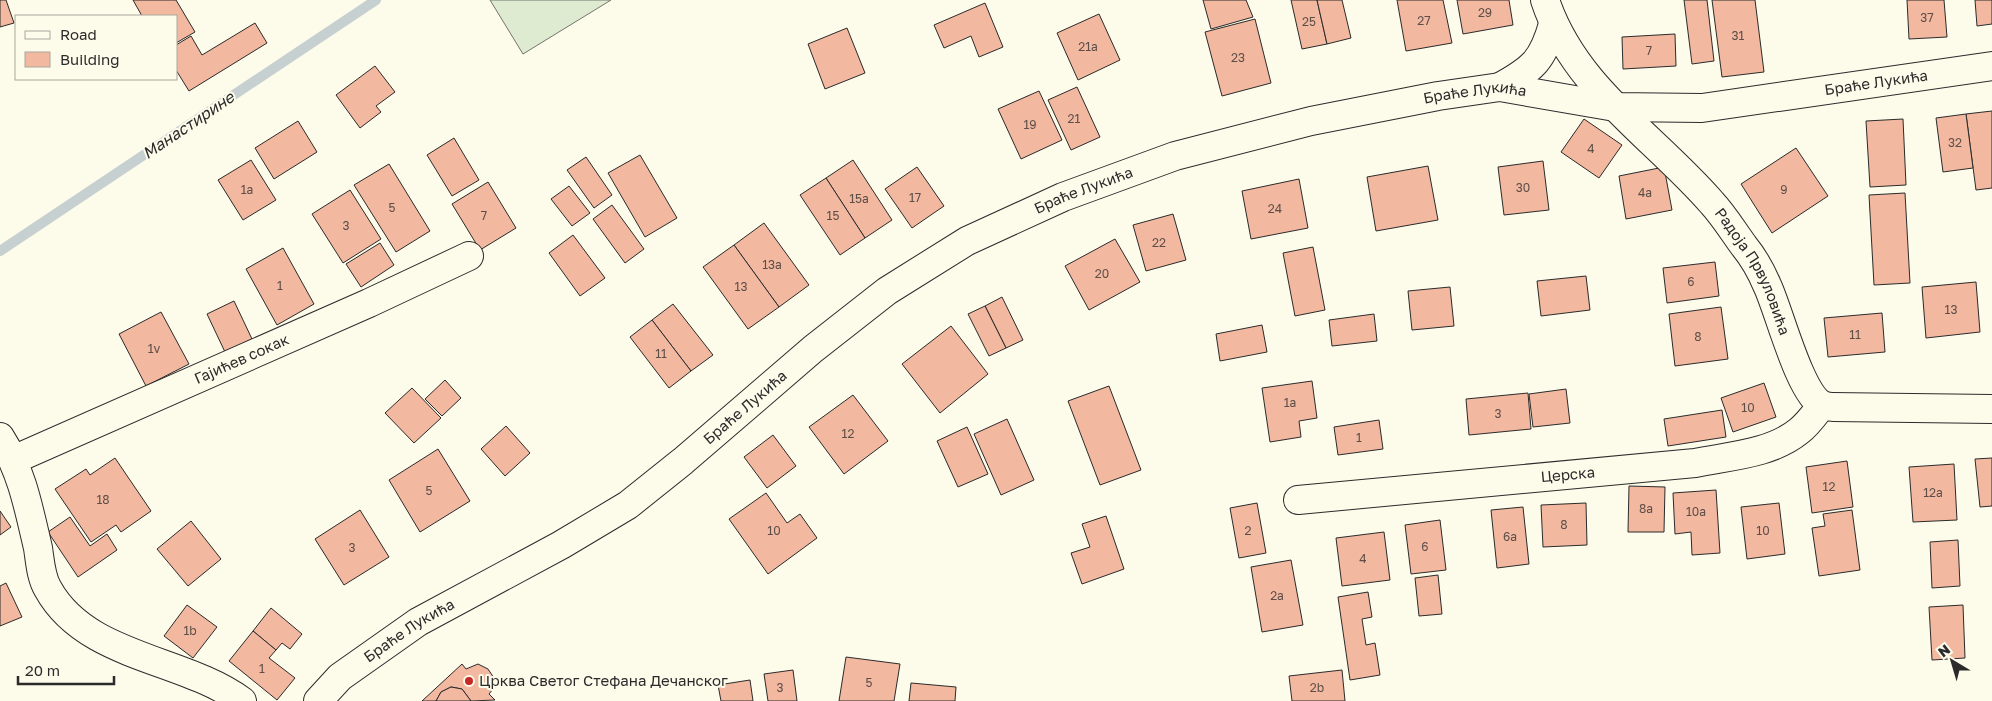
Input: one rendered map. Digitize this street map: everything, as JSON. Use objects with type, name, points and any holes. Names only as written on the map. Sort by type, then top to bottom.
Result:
[{"type":"street","name":"Радоја Првуловића","points":[[1500,88],[1535,64],[1546,47],[1549,12]]},
{"type":"street","name":"Радоја Првуловића","points":[[1549,12],[1573,58],[1615,107],[1712,203],[1749,253],[1767,284],[1793,356],[1813,395],[1822,405]]},
{"type":"street","name":"Браће Лукића","points":[[318,701],[340,677],[418,622],[561,545],[628,504],[683,461],[813,349],[887,291],[967,241],[1063,197],[1175,156],[1311,121],[1438,96],[1500,88],[1615,107],[1702,108],[1992,66]]},
{"type":"street","name":"Гајићев сокак","points":[[242,701],[203,678],[126,651],[76,622],[58,605],[46,587],[25,493],[7,449],[369,303],[469,256]]},
{"type":"street","points":[[1822,405],[1833,407],[1992,409]]},
{"type":"street","name":"Церска","points":[[1298,500],[1695,463],[1757,451],[1779,443],[1798,432],[1822,405]]},
{"type":"green space","points":[[490,0],[611,0],[523,54]]},
{"type":"building","points":[[0,0],[6,0],[14,23],[0,27]]},
{"type":"building","points":[[133,0],[176,0],[195,32],[178,42],[178,15],[141,15]]},
{"type":"building","points":[[1203,0],[1246,0],[1253,17],[1211,29]]},
{"type":"building","points":[[1291,0],[1317,0],[1327,44],[1302,49]]},
{"type":"building","points":[[1317,0],[1342,0],[1351,38],[1327,44]]},
{"type":"building","points":[[1397,0],[1443,0],[1452,43],[1406,51]]},
{"type":"building","points":[[1457,0],[1509,0],[1513,25],[1463,34]]},
{"type":"building","points":[[1684,0],[1707,0],[1714,61],[1692,64]]},
{"type":"building","points":[[1712,0],[1755,0],[1764,72],[1722,77]]},
{"type":"building","points":[[1907,0],[1944,0],[1947,37],[1909,39]]},
{"type":"building","points":[[1975,0],[1992,0],[1992,24],[1977,26]]},
{"type":"building","points":[[985,3],[1003,47],[979,57],[971,36],[944,48],[934,25]]},
{"type":"building","points":[[1099,14],[1120,60],[1078,80],[1057,33]]},
{"type":"building","points":[[1255,19],[1271,83],[1222,96],[1205,32]]},
{"type":"building","points":[[255,23],[267,43],[189,91],[178,73],[178,44],[191,36],[202,55]]},
{"type":"building","points":[[847,28],[865,73],[825,89],[808,44]]},
{"type":"building","points":[[1675,34],[1676,66],[1623,69],[1622,37]]},
{"type":"building","points":[[375,66],[395,92],[376,106],[381,112],[360,128],[336,95]]},
{"type":"building","points":[[1077,87],[1100,137],[1071,150],[1048,100]]},
{"type":"building","points":[[1039,91],[1062,140],[1021,159],[998,109]]},
{"type":"building","points":[[1992,111],[1992,188],[1976,190],[1966,114]]},
{"type":"building","points":[[1966,114],[1973,168],[1943,172],[1936,118]]},
{"type":"building","points":[[1584,119],[1622,145],[1599,178],[1561,152]]},
{"type":"building","points":[[1903,119],[1906,185],[1870,187],[1866,121]]},
{"type":"building","points":[[298,121],[317,152],[274,179],[255,148]]},
{"type":"building","points":[[454,138],[479,180],[452,196],[427,155]]},
{"type":"building","points":[[1796,148],[1828,196],[1772,233],[1741,184]]},
{"type":"building","points":[[640,155],[677,218],[645,237],[608,173]]},
{"type":"building","points":[[586,157],[612,195],[594,208],[567,170]]},
{"type":"building","points":[[251,160],[276,200],[243,220],[218,180]]},
{"type":"building","points":[[853,160],[892,220],[865,238],[826,178]]},
{"type":"building","points":[[1543,161],[1549,210],[1504,215],[1498,167]]},
{"type":"building","points":[[389,164],[430,231],[396,252],[354,185]]},
{"type":"building","points":[[1428,166],[1438,220],[1376,231],[1367,177]]},
{"type":"building","points":[[917,167],[944,206],[912,228],[885,189]]},
{"type":"building","points":[[1664,167],[1672,210],[1626,219],[1619,176]]},
{"type":"building","points":[[826,178],[865,238],[840,255],[800,195]]},
{"type":"building","points":[[1299,179],[1308,228],[1251,239],[1242,191]]},
{"type":"building","points":[[488,182],[516,228],[480,250],[452,204]]},
{"type":"building","points":[[569,186],[590,213],[572,226],[551,199]]},
{"type":"building","points":[[350,190],[381,239],[343,263],[312,214]]},
{"type":"building","points":[[1905,193],[1910,283],[1874,285],[1869,195]]},
{"type":"building","points":[[612,205],[644,249],[625,263],[593,219]]},
{"type":"building","points":[[1173,214],[1186,260],[1146,271],[1133,225]]},
{"type":"building","points":[[764,223],[809,285],[779,307],[734,245]]},
{"type":"building","points":[[573,235],[605,278],[580,296],[549,253]]},
{"type":"building","points":[[1115,239],[1140,282],[1089,310],[1065,266]]},
{"type":"building","points":[[380,243],[394,265],[361,287],[346,264]]},
{"type":"building","points":[[734,245],[779,307],[748,329],[703,267]]},
{"type":"building","points":[[1313,247],[1325,310],[1295,316],[1283,253]]},
{"type":"building","points":[[283,248],[314,304],[277,325],[246,269]]},
{"type":"building","points":[[1715,262],[1719,296],[1667,303],[1663,268]]},
{"type":"building","points":[[1586,276],[1590,310],[1541,316],[1537,281]]},
{"type":"building","points":[[1976,282],[1980,332],[1926,338],[1922,287]]},
{"type":"building","points":[[1450,287],[1454,326],[1412,330],[1408,291]]},
{"type":"building","points":[[1002,297],[1023,340],[1006,348],[985,306]]},
{"type":"building","points":[[234,301],[252,339],[225,352],[207,314]]},
{"type":"building","points":[[673,304],[713,355],[691,371],[652,320]]},
{"type":"building","points":[[985,306],[1006,348],[989,356],[968,314]]},
{"type":"building","points":[[1721,307],[1728,359],[1675,366],[1669,314]]},
{"type":"building","points":[[161,312],[189,364],[146,386],[119,334]]},
{"type":"building","points":[[1882,313],[1885,352],[1828,357],[1824,318]]},
{"type":"building","points":[[1374,314],[1377,341],[1332,346],[1329,320]]},
{"type":"building","points":[[652,320],[691,371],[669,388],[630,337]]},
{"type":"building","points":[[1262,325],[1267,352],[1220,361],[1216,334]]},
{"type":"building","points":[[951,326],[988,374],[940,413],[902,364]]},
{"type":"building","points":[[445,380],[461,398],[442,416],[425,399]]},
{"type":"building","points":[[1312,381],[1317,418],[1299,421],[1301,437],[1270,442],[1262,388]]},
{"type":"building","points":[[1764,383],[1776,417],[1733,432],[1721,398]]},
{"type":"building","points":[[1109,386],[1141,470],[1100,485],[1068,401]]},
{"type":"building","points":[[412,388],[441,418],[414,443],[385,413]]},
{"type":"building","points":[[1566,389],[1570,423],[1533,427],[1529,394]]},
{"type":"building","points":[[1528,393],[1531,429],[1469,435],[1466,399]]},
{"type":"building","points":[[853,395],[888,441],[844,474],[809,427]]},
{"type":"building","points":[[1722,410],[1726,437],[1668,446],[1664,419]]},
{"type":"building","points":[[1007,419],[1034,480],[1001,495],[974,434]]},
{"type":"building","points":[[1379,420],[1383,449],[1338,455],[1334,427]]},
{"type":"building","points":[[506,426],[530,453],[505,476],[481,449]]},
{"type":"building","points":[[967,427],[988,474],[958,487],[937,441]]},
{"type":"building","points":[[773,435],[796,466],[767,488],[744,457]]},
{"type":"building","points":[[438,449],[470,501],[420,532],[389,480]]},
{"type":"building","points":[[115,458],[151,511],[121,532],[116,525],[91,542],[55,489],[86,469],[90,475]]},
{"type":"building","points":[[1992,458],[1992,506],[1980,507],[1975,459]]},
{"type":"building","points":[[1847,461],[1853,507],[1812,513],[1806,467]]},
{"type":"building","points":[[1954,464],[1957,520],[1913,522],[1909,467]]},
{"type":"building","points":[[1629,486],[1665,487],[1664,532],[1628,532]]},
{"type":"building","points":[[1716,490],[1720,553],[1692,555],[1691,532],[1675,534],[1673,493]]},
{"type":"building","points":[[766,493],[787,523],[800,514],[817,538],[768,574],[729,519]]},
{"type":"building","points":[[1257,503],[1266,553],[1239,558],[1230,508]]},
{"type":"building","points":[[1586,503],[1587,545],[1543,547],[1541,505]]},
{"type":"building","points":[[1779,503],[1785,554],[1747,559],[1741,507]]},
{"type":"building","points":[[1523,507],[1529,564],[1497,568],[1491,510]]},
{"type":"building","points":[[360,510],[389,557],[344,585],[315,539]]},
{"type":"building","points":[[1852,510],[1860,570],[1819,576],[1812,528],[1825,526],[1823,514]]},
{"type":"building","points":[[0,511],[11,527],[0,535]]},
{"type":"building","points":[[1106,516],[1124,569],[1082,584],[1071,553],[1090,547],[1082,524]]},
{"type":"building","points":[[70,517],[90,546],[107,534],[117,550],[78,577],[48,532]]},
{"type":"building","points":[[1440,520],[1446,570],[1411,574],[1405,525]]},
{"type":"building","points":[[191,521],[221,559],[188,586],[157,549]]},
{"type":"building","points":[[1384,532],[1390,580],[1342,586],[1336,538]]},
{"type":"building","points":[[1958,540],[1960,586],[1932,588],[1930,542]]},
{"type":"building","points":[[1291,560],[1303,625],[1262,632],[1251,567]]},
{"type":"building","points":[[1438,575],[1442,614],[1419,616],[1415,578]]},
{"type":"building","points":[[6,583],[22,617],[0,626],[0,586]]},
{"type":"building","points":[[1368,592],[1372,617],[1362,619],[1366,645],[1375,643],[1380,675],[1350,680],[1338,597]]},
{"type":"building","points":[[187,605],[217,627],[193,658],[164,636]]},
{"type":"building","points":[[1963,605],[1965,658],[1932,660],[1929,607]]},
{"type":"building","points":[[271,608],[302,634],[290,649],[282,643],[276,650],[253,631]]},
{"type":"building","points":[[253,631],[276,650],[269,658],[295,678],[277,700],[229,661]]},
{"type":"building","points":[[846,657],[900,664],[894,701],[839,701]]},
{"type":"building","name":"Црква Светог Стефана Дечанског","points":[[462,664],[466,669],[478,664],[488,669],[494,678],[493,689],[489,694],[495,700],[471,701],[462,689],[451,687],[441,692],[436,701],[422,701]]},
{"type":"building","points":[[793,670],[797,701],[768,701],[764,674]]},
{"type":"building","points":[[1342,670],[1345,701],[1292,701],[1289,676]]},
{"type":"building","points":[[750,680],[753,701],[721,701],[718,685]]},
{"type":"building","points":[[911,683],[956,687],[955,701],[909,701]]},
{"type":"building","points":[[451,687],[462,689],[471,701],[436,701],[441,692]]},
{"type":"waterway","name":"Манастирине","points":[[0,251],[376,0]]},
{"type":"place","name":"Црква Светог Стефана Дечанског","points":[[469,681]]}]
